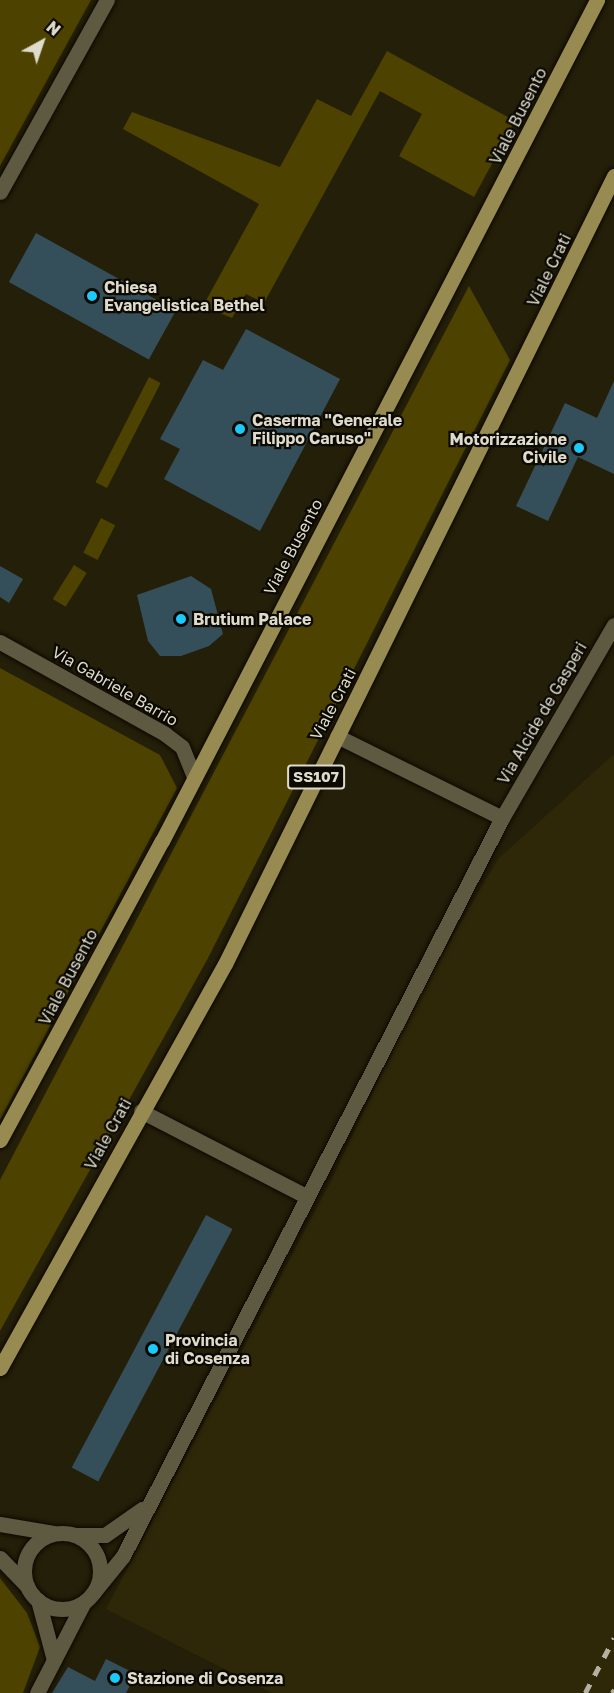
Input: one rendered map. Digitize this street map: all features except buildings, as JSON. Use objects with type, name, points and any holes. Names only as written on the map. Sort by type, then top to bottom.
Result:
[{"type":"main road","name":"Viale Busento","points":[[0,1140],[194,777],[597,0]]},
{"type":"main road","name":"Viale Crati","points":[[0,1368],[141,1111],[225,964],[337,736],[456,504],[614,176]]},
{"type":"street","points":[[0,192],[107,0]]},
{"type":"street","name":"Via Alcide de Gasperi","points":[[89,1597],[119,1564],[502,818],[614,625]]},
{"type":"street","name":"Via Gabriele Barrio","points":[[0,642],[165,734],[182,747],[194,777]]},
{"type":"street","points":[[337,736],[456,788],[502,818]]},
{"type":"street","points":[[141,1111],[306,1196]]},
{"type":"street","points":[[0,1524],[96,1537],[117,1530],[153,1495]]},
{"type":"street","points":[[54,1660],[34,1595],[25,1579],[28,1554],[56,1533]]},
{"type":"street","points":[[37,1693],[89,1597],[98,1560],[75,1535]]},
{"type":"street","points":[[0,1558],[34,1595],[61,1609],[89,1597]]},
{"type":"shaded area","points":[[0,0],[91,0],[0,166]]},
{"type":"shaded area","points":[[387,51],[515,121],[474,197],[399,156],[422,114],[380,91],[264,303],[246,294],[232,318],[203,306],[259,204],[123,129],[132,112],[280,167],[317,99],[351,116]]},
{"type":"shaded area","points":[[469,286],[510,360],[207,960],[0,1331],[0,1180]]},
{"type":"shaded area","points":[[149,377],[161,383],[107,488],[95,482]]},
{"type":"shaded area","points":[[101,518],[115,525],[98,560],[83,553]]},
{"type":"shaded area","points":[[74,565],[87,573],[66,607],[53,599]]},
{"type":"shaded area","points":[[0,668],[160,755],[177,788],[0,1120]]},
{"type":"shaded area","points":[[614,754],[614,1693],[272,1693],[106,1609],[333,1177],[417,998],[498,859]]},
{"type":"shaded area","points":[[0,1578],[27,1613],[40,1647],[23,1693],[0,1693]]},
{"type":"railway","points":[[585,1693],[614,1638]]},
{"type":"place","name":"Chiesa Evangelistica Bethel","points":[[92,296]]},
{"type":"place","name":"Caserma \"Generale Filippo Caruso\"","points":[[240,429]]},
{"type":"place","name":"Motorizzazione Civile","points":[[579,448]]},
{"type":"place","name":"Brutium Palace","points":[[181,619]]},
{"type":"place","name":"Provincia di Cosenza","points":[[153,1349]]},
{"type":"place","name":"Stazione di Cosenza","points":[[115,1678]]}]
